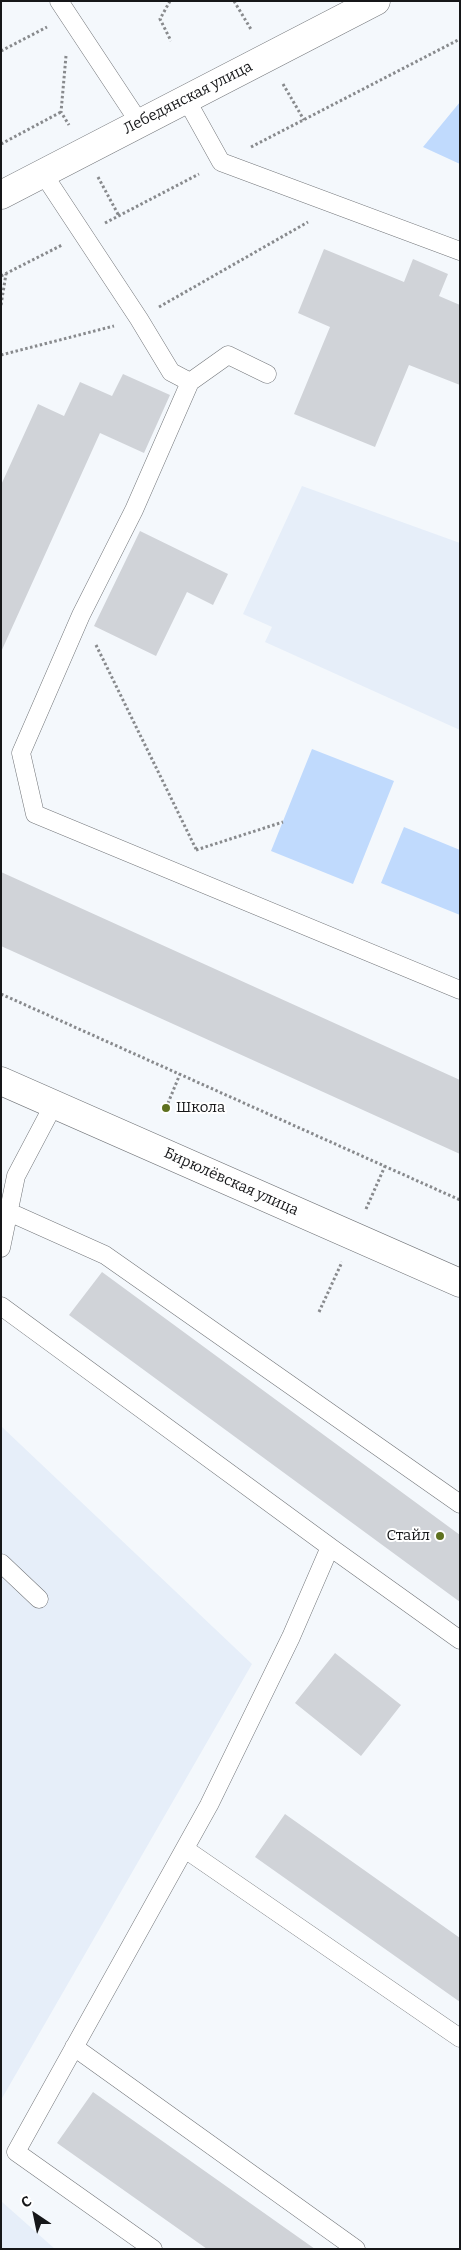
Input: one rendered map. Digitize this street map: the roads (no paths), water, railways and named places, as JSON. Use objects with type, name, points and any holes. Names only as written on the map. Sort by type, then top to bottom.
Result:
[{"type":"street","name":"Лебедянская улица","points":[[1,195],[42,172],[376,1]]},
{"type":"street","name":"Бирюлёвская улица","points":[[1,1081],[460,1283]]},
{"type":"lane","points":[[59,1],[139,122]]},
{"type":"lane","points":[[186,99],[221,162],[460,251]]},
{"type":"lane","points":[[42,172],[139,319],[170,372],[190,382]]},
{"type":"lane","points":[[267,374],[228,355],[190,382],[134,510],[81,615],[21,753],[35,814],[460,990]]},
{"type":"lane","points":[[1,1248],[16,1176],[54,1104]]},
{"type":"lane","points":[[9,1212],[105,1255],[460,1504]]},
{"type":"lane","points":[[1,1306],[460,1640]]},
{"type":"lane","points":[[153,2249],[16,2152],[209,1805],[287,1646],[330,1547]]},
{"type":"lane","points":[[1,1563],[39,1599]]},
{"type":"lane","points":[[185,1849],[460,2038]]},
{"type":"lane","points":[[74,2047],[356,2249]]},
{"type":"place","name":"Школа","points":[[166,1108]]},
{"type":"place","name":"Стайл","points":[[440,1536]]}]
